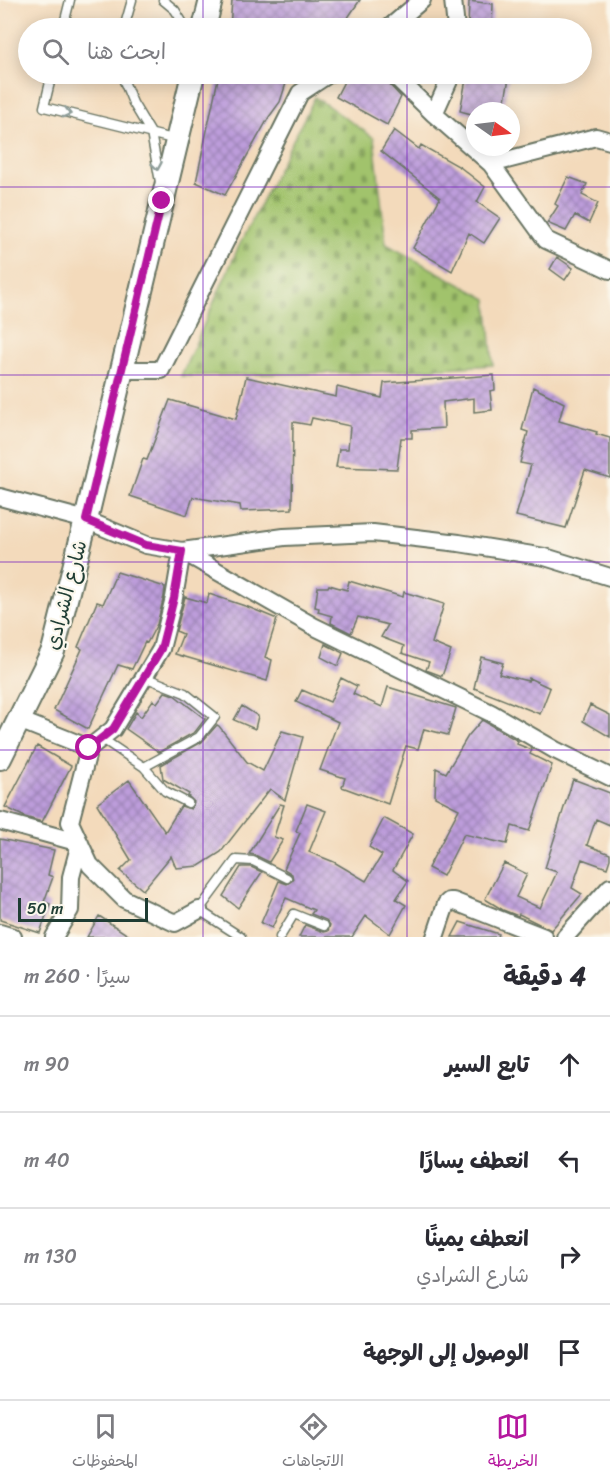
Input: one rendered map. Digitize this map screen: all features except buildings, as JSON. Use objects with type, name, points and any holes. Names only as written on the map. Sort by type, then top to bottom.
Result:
[{"type":"street","points":[[206,18],[211,0]]},
{"type":"street","points":[[401,18],[422,0]]},
{"type":"street","points":[[453,0],[455,18]]},
{"type":"street","name":"شارع الشرادي","points":[[0,758],[53,651],[190,84]]},
{"type":"street","points":[[122,370],[161,370],[300,93],[314,84]]},
{"type":"street","points":[[403,84],[491,164],[546,240],[610,270]]},
{"type":"street","points":[[434,114],[448,84]]},
{"type":"street","points":[[491,164],[596,137],[610,141]]},
{"type":"street","points":[[0,496],[86,520],[146,545],[182,551],[284,537],[373,533],[459,543],[545,557],[610,576]]},
{"type":"street","points":[[182,551],[174,598],[161,649],[113,729],[95,743],[70,822],[90,865],[124,899],[175,930],[199,910]]},
{"type":"street","points":[[182,551],[313,626],[491,713],[555,750],[610,777]]},
{"type":"street","points":[[19,720],[95,743]]},
{"type":"street","points":[[0,821],[80,843]]},
{"type":"street","points":[[54,937],[70,910],[71,877],[80,843]]},
{"type":"street","points":[[566,937],[610,887]]},
{"type":"street","points":[[435,937],[449,901],[544,937]]},
{"type":"street","points":[[0,933],[13,937]]},
{"type":"lane","points":[[66,18],[70,0]]},
{"type":"lane","points":[[127,18],[132,0]]},
{"type":"lane","points":[[163,0],[175,10],[180,18]]},
{"type":"lane","points":[[50,84],[44,107],[177,141]]},
{"type":"lane","points":[[125,84],[133,103],[151,133],[162,201]]},
{"type":"lane","points":[[144,677],[185,693],[215,717],[199,737],[144,767]]},
{"type":"lane","points":[[95,743],[144,767],[165,791],[188,802]]},
{"type":"lane","points":[[241,937],[199,910],[236,860],[253,861],[287,878]]},
{"type":"lane","points":[[280,937],[294,914],[324,926]]},
{"type":"green space","points":[[315,97],[374,138],[386,244],[487,299],[493,365],[376,372],[181,376],[238,248]]},
{"type":"route","points":[[89,748],[113,729],[161,649],[174,598],[182,551],[146,545],[86,520],[162,201]]}]
